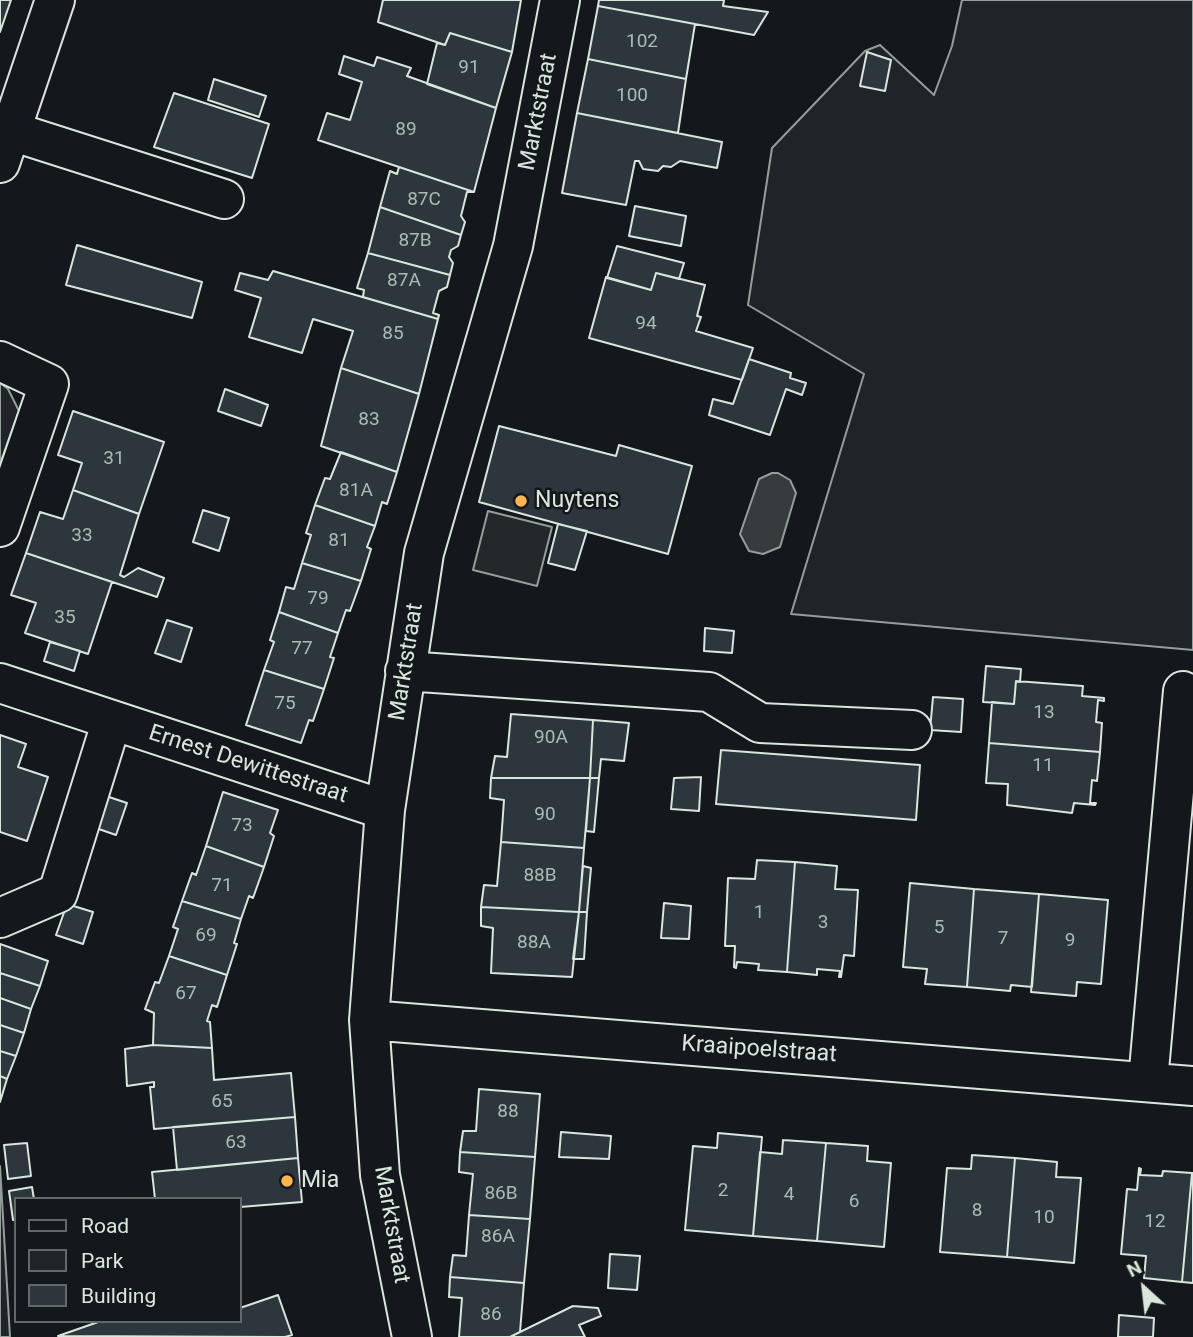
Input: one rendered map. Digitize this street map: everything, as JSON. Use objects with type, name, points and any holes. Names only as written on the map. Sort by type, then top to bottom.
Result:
[{"type":"street","points":[[55,0],[5,147],[224,199]]},
{"type":"street","name":"Marktstraat","points":[[412,1337],[380,1175],[369,1020],[384,810],[424,553],[513,246],[560,0]]},
{"type":"street","points":[[0,361],[49,384],[0,527]]},
{"type":"street","points":[[405,671],[709,692],[760,723],[912,730]]},
{"type":"street","name":"Ernest Dewittestraat","points":[[0,683],[384,810]]},
{"type":"street","points":[[1148,1081],[1183,691]]},
{"type":"street","points":[[0,918],[58,892],[112,720]]},
{"type":"street","name":"Kraaipoelstraat","points":[[369,1020],[1193,1086]]},
{"type":"green space","points":[[962,0],[1193,0],[1193,650],[791,614],[864,374],[748,305],[772,148],[865,51],[880,45],[934,95],[952,46]]},
{"type":"green space","points":[[0,383],[8,389],[19,411],[0,464]]},
{"type":"green space","points":[[0,1166],[10,1337],[0,1337]]},
{"type":"shaded area","points":[[778,473],[790,480],[796,493],[780,547],[763,554],[749,551],[740,534],[759,479]]},
{"type":"shaded area","points":[[488,511],[552,527],[537,586],[473,570]]},
{"type":"building","points":[[0,0],[11,0],[0,32]]},
{"type":"building","points":[[383,0],[521,0],[512,52],[450,33],[445,45],[378,22]]},
{"type":"building","points":[[599,0],[724,0],[723,6],[768,12],[754,35],[598,6]]},
{"type":"building","points":[[598,6],[695,24],[686,79],[588,59]]},
{"type":"building","points":[[450,33],[512,52],[496,108],[427,84],[437,43],[445,45]]},
{"type":"building","points":[[867,52],[891,60],[885,91],[860,86]]},
{"type":"building","points":[[344,56],[374,66],[377,57],[411,68],[407,76],[496,108],[474,192],[318,140],[327,113],[350,120],[362,82],[339,74]]},
{"type":"building","points":[[588,59],[686,79],[678,133],[577,113]]},
{"type":"building","points":[[214,79],[266,96],[259,117],[208,100]]},
{"type":"building","points":[[174,93],[269,124],[252,178],[154,147]]},
{"type":"building","points":[[577,113],[722,142],[717,168],[680,161],[671,167],[663,166],[658,171],[643,169],[639,161],[635,161],[626,205],[562,193]]},
{"type":"building","points":[[399,167],[474,192],[467,192],[461,216],[465,222],[461,235],[380,207],[390,171],[397,174]]},
{"type":"building","points":[[635,206],[686,216],[681,246],[629,236]]},
{"type":"building","points":[[380,207],[461,235],[458,246],[451,250],[449,257],[453,263],[450,275],[368,253]]},
{"type":"building","points":[[77,245],[202,282],[192,318],[66,285]]},
{"type":"building","points":[[617,246],[684,263],[679,279],[656,273],[651,290],[607,278]]},
{"type":"building","points":[[368,253],[450,275],[447,287],[439,291],[433,313],[439,315],[438,319],[363,297],[364,290],[357,288]]},
{"type":"building","points":[[273,271],[438,319],[419,394],[341,368],[353,331],[313,319],[302,353],[249,337],[261,298],[235,290],[240,273],[268,280]]},
{"type":"building","points":[[656,273],[705,285],[697,316],[701,317],[696,331],[753,348],[742,380],[589,338],[606,277],[651,290]]},
{"type":"building","points":[[749,359],[791,373],[790,378],[806,383],[802,395],[786,389],[770,435],[709,415],[713,399],[733,404]]},
{"type":"building","points":[[341,368],[419,394],[397,472],[321,446]]},
{"type":"building","points":[[225,389],[268,405],[261,426],[218,411]]},
{"type":"building","points":[[73,411],[164,442],[139,514],[73,490],[82,463],[58,455]]},
{"type":"building","points":[[499,426],[616,456],[619,445],[692,466],[668,554],[479,502]]},
{"type":"building","points":[[341,452],[397,472],[387,504],[382,502],[375,526],[315,505],[325,478],[330,479]]},
{"type":"building","points":[[73,490],[139,514],[120,575],[124,577],[138,568],[164,578],[157,597],[26,553],[40,512],[63,519]]},
{"type":"building","points":[[315,505],[375,526],[367,547],[371,549],[361,581],[302,563],[311,535],[306,533]]},
{"type":"building","points":[[203,510],[229,518],[219,551],[193,542]]},
{"type":"building","points":[[558,524],[587,531],[575,570],[548,563]]},
{"type":"building","points":[[26,553],[112,582],[88,654],[25,633],[36,603],[11,595]]},
{"type":"building","points":[[302,563],[361,581],[338,633],[279,612],[286,587],[294,589]]},
{"type":"building","points":[[279,612],[338,633],[330,657],[334,658],[324,689],[264,670],[274,642],[270,640]]},
{"type":"building","points":[[167,620],[192,628],[181,662],[155,653]]},
{"type":"building","points":[[705,628],[734,631],[732,653],[704,651]]},
{"type":"building","points":[[50,642],[80,651],[74,671],[44,661]]},
{"type":"building","points":[[986,666],[1021,669],[1020,682],[1016,681],[1014,704],[983,702]]},
{"type":"building","points":[[264,670],[324,689],[313,721],[309,720],[301,743],[246,725]]},
{"type":"building","points":[[1016,681],[1083,686],[1082,696],[1104,698],[1104,701],[1098,700],[1096,722],[1102,723],[1100,752],[989,743],[992,702],[1014,704]]},
{"type":"building","points":[[933,697],[963,699],[961,732],[930,730]]},
{"type":"building","points":[[511,714],[593,720],[590,778],[491,778],[495,756],[507,757]]},
{"type":"building","points":[[593,720],[629,723],[624,761],[601,759],[599,778],[590,778]]},
{"type":"building","points":[[0,735],[26,744],[18,767],[48,777],[27,841],[0,832]]},
{"type":"building","points":[[989,743],[1100,752],[1097,781],[1092,780],[1090,803],[1096,803],[1095,805],[1074,803],[1072,813],[1007,805],[1008,784],[986,783]]},
{"type":"building","points":[[721,750],[920,765],[916,820],[716,804]]},
{"type":"building","points":[[701,777],[699,811],[671,809],[674,778]]},
{"type":"building","points":[[491,778],[590,778],[584,848],[501,842],[504,800],[490,798]]},
{"type":"building","points":[[590,778],[599,778],[594,832],[586,831]]},
{"type":"building","points":[[223,792],[278,810],[270,833],[274,836],[264,867],[206,846]]},
{"type":"building","points":[[103,795],[127,803],[116,835],[93,827]]},
{"type":"building","points":[[501,842],[584,848],[579,912],[481,907],[484,885],[497,886]]},
{"type":"building","points":[[206,846],[264,867],[253,898],[249,896],[241,919],[182,901],[192,873],[196,875]]},
{"type":"building","points":[[757,860],[795,862],[787,972],[758,970],[759,964],[737,962],[736,968],[735,946],[725,946],[728,878],[755,879]]},
{"type":"building","points":[[795,862],[837,866],[835,889],[858,890],[854,956],[844,955],[841,977],[840,971],[817,969],[817,975],[787,972]]},
{"type":"building","points":[[583,866],[591,868],[587,912],[579,912]]},
{"type":"building","points":[[910,883],[974,889],[967,987],[925,984],[927,969],[903,967]]},
{"type":"building","points":[[974,889],[1039,894],[1032,987],[1011,985],[1010,991],[967,987]]},
{"type":"building","points":[[1039,894],[1108,900],[1101,984],[1077,982],[1076,996],[1031,992]]},
{"type":"building","points":[[182,901],[241,919],[234,943],[237,944],[227,975],[169,956],[178,929],[173,927]]},
{"type":"building","points":[[664,903],[691,906],[689,939],[661,938]]},
{"type":"building","points":[[67,904],[93,912],[83,944],[56,935]]},
{"type":"building","points":[[481,907],[579,912],[572,977],[491,973],[493,928],[481,926]]},
{"type":"building","points":[[579,912],[587,912],[584,959],[573,959]]},
{"type":"building","points":[[0,944],[48,961],[40,986],[0,973]]},
{"type":"building","points":[[169,956],[227,975],[217,1007],[212,1005],[207,1021],[210,1022],[212,1048],[153,1045],[154,1013],[145,1009]]},
{"type":"building","points":[[0,973],[40,986],[31,1009],[0,998]]},
{"type":"building","points":[[0,998],[31,1009],[24,1033],[0,1025]]},
{"type":"building","points":[[0,1025],[24,1033],[16,1056],[0,1051]]},
{"type":"building","points":[[153,1045],[212,1048],[214,1080],[291,1073],[295,1117],[154,1129],[150,1087],[154,1087],[154,1082],[127,1086],[125,1049]]},
{"type":"building","points":[[0,1051],[16,1056],[7,1079],[0,1076]]},
{"type":"building","points":[[0,1076],[7,1079],[0,1102]]},
{"type":"building","points":[[479,1089],[540,1094],[535,1157],[460,1152],[463,1131],[476,1131]]},
{"type":"building","points":[[295,1117],[298,1158],[177,1170],[173,1127]]},
{"type":"building","points":[[561,1132],[611,1136],[609,1159],[559,1157]]},
{"type":"building","points":[[718,1133],[762,1137],[753,1236],[685,1230],[693,1146],[717,1148]]},
{"type":"building","points":[[783,1140],[826,1143],[817,1241],[753,1236],[760,1152],[782,1154]]},
{"type":"building","points":[[27,1143],[31,1176],[8,1179],[4,1145]]},
{"type":"building","points":[[826,1143],[868,1146],[867,1161],[891,1163],[884,1247],[817,1241]]},
{"type":"building","points":[[460,1152],[535,1157],[530,1219],[469,1215],[473,1174],[459,1172]]},
{"type":"building","points":[[972,1155],[1015,1158],[1007,1257],[940,1252],[947,1168],[971,1169]]},
{"type":"building","points":[[298,1158],[302,1202],[242,1207],[242,1197],[155,1197],[152,1172]]},
{"type":"building","points":[[1015,1158],[1057,1162],[1056,1177],[1081,1178],[1074,1263],[1007,1257]]},
{"type":"building","points":[[1139,1168],[1140,1175],[1162,1176],[1163,1171],[1192,1173],[1182,1282],[1144,1278],[1146,1256],[1121,1254],[1127,1189],[1137,1190]]},
{"type":"building","points":[[1193,1173],[1193,1283],[1182,1282]]},
{"type":"building","points":[[32,1187],[34,1197],[14,1197],[14,1220],[13,1220],[9,1191]]},
{"type":"building","points":[[469,1215],[530,1219],[524,1283],[450,1277],[453,1255],[466,1256]]},
{"type":"building","points":[[610,1254],[640,1256],[637,1290],[608,1288]]},
{"type":"building","points":[[450,1277],[524,1283],[520,1332],[510,1337],[459,1337],[462,1298],[449,1297]]},
{"type":"building","points":[[278,1295],[292,1335],[58,1336],[95,1323],[242,1323],[242,1307]]},
{"type":"building","points":[[573,1306],[598,1308],[601,1316],[579,1325],[585,1337],[510,1337]]},
{"type":"building","points":[[1119,1315],[1154,1318],[1153,1337],[1118,1337]]},
{"type":"place","name":"Nuytens","points":[[521,501]]},
{"type":"place","name":"Mia","points":[[287,1181]]}]
